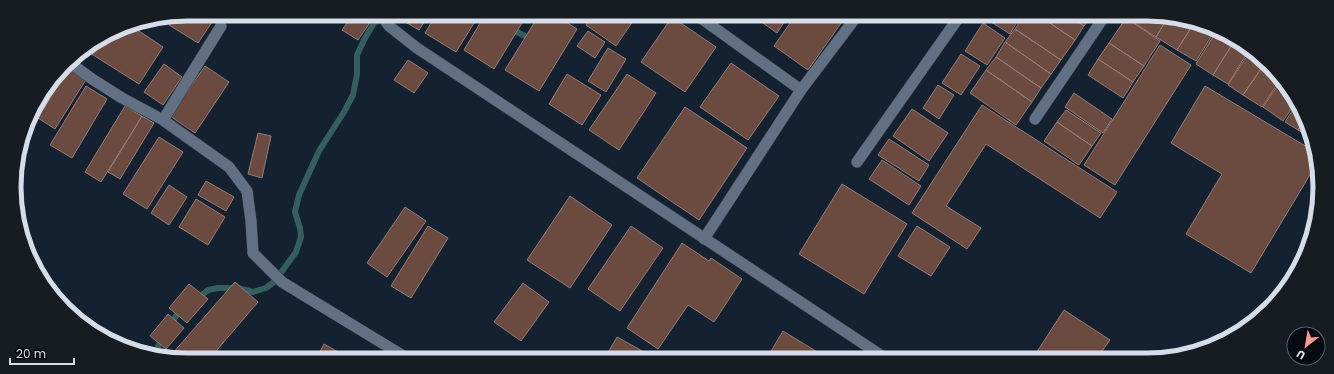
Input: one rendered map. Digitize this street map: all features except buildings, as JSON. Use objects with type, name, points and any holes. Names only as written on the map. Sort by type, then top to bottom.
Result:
[{"type":"street","points":[[385,21],[389,26],[418,48],[877,353]]},
{"type":"street","points":[[705,21],[801,90]]},
{"type":"street","points":[[704,239],[801,90],[853,21]]},
{"type":"street","points":[[857,162],[956,21]]},
{"type":"street","points":[[1035,119],[1101,21]]},
{"type":"street","points":[[163,120],[221,26]]},
{"type":"street","points":[[74,66],[122,98],[163,120],[229,167],[247,191],[253,253],[282,282],[398,353]]},
{"type":"waterway","points":[[197,299],[208,290],[218,288],[238,288],[253,292],[266,288],[274,282],[296,252],[301,237],[295,212],[299,195],[319,151],[353,95],[357,74],[357,55],[374,23],[378,21]]},
{"type":"waterway","points":[[511,29],[534,39]]},
{"type":"waterway","points":[[170,326],[176,316],[183,310]]},
{"type":"waterway","points":[[157,350],[163,337]]}]
